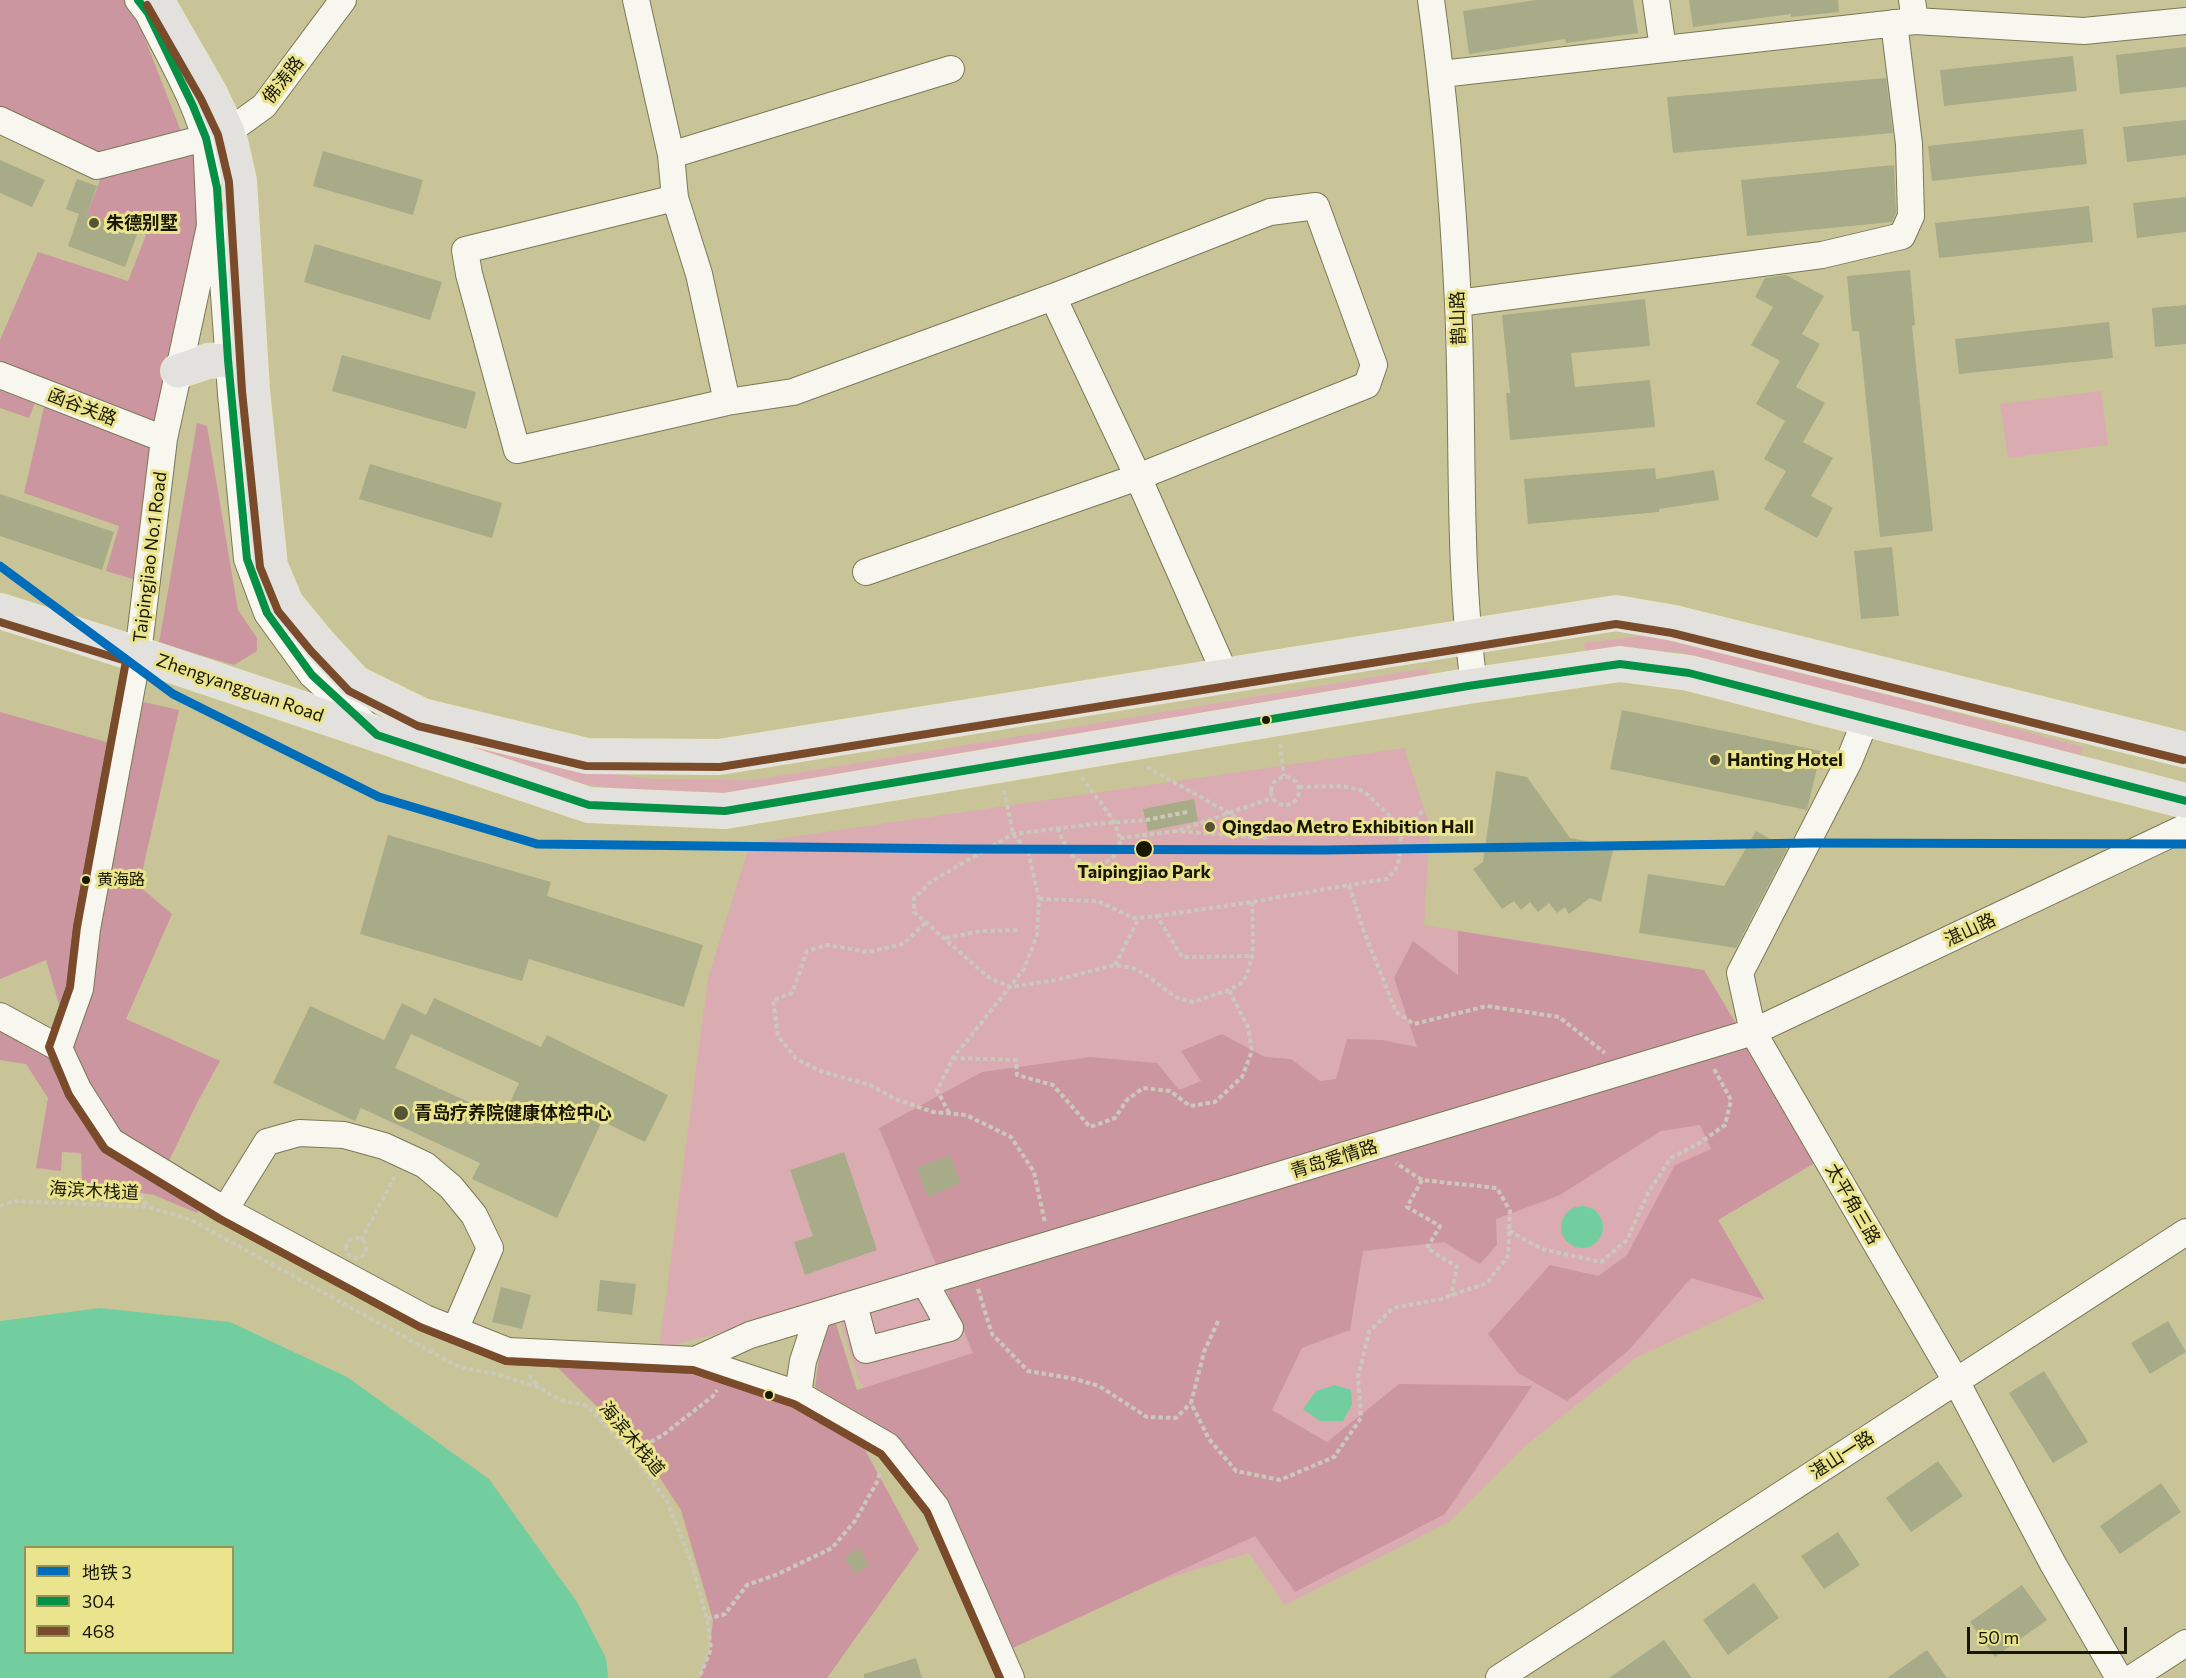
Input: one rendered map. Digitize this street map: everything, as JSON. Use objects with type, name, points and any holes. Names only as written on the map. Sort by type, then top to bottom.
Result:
[{"type":"main road","points":[[156,0],[210,94],[217,135],[238,181],[239,359],[270,566],[286,604],[355,683],[423,716],[587,756],[719,757],[1616,613],[1674,623],[2186,750]]},
{"type":"main road","points":[[178,371],[208,361],[239,359]]},
{"type":"main road","name":"Zhengyangguan Road","points":[[0,611],[138,654],[589,805],[724,811],[1474,685],[1620,664],[1689,673],[2186,801]]},
{"type":"street","name":"Taipingjiao No.1 Road","points":[[59,1048],[80,989],[87,929],[138,654],[164,439],[210,226],[217,135],[193,106],[148,13],[138,0]]},
{"type":"street","name":"佛涛路","points":[[217,135],[264,106],[343,0]]},
{"type":"street","points":[[636,0],[671,155],[675,198],[699,274],[727,402]]},
{"type":"street","name":"鹊山路","points":[[1431,0],[1442,74],[1458,303],[1468,637],[1474,685]]},
{"type":"street","points":[[1656,0],[1663,49]]},
{"type":"street","points":[[1442,74],[1663,49],[1907,15],[2084,31],[2186,21]]},
{"type":"street","points":[[1458,303],[1822,255],[1902,236],[1911,216],[1907,15]]},
{"type":"street","points":[[671,155],[951,69]]},
{"type":"street","points":[[0,120],[97,166],[217,135]]},
{"type":"street","points":[[675,198],[465,250],[517,450],[727,402],[793,392],[1053,297],[1270,212],[1316,206],[1374,365],[1367,385],[1138,477],[866,572]]},
{"type":"street","points":[[1053,297],[1138,477],[1226,676]]},
{"type":"street","points":[[239,359],[247,559],[267,613],[312,675],[377,735]]},
{"type":"street","name":"函谷关路","points":[[0,375],[164,439]]},
{"type":"street","name":"太平角三路","points":[[1866,719],[1849,761],[1740,973],[1754,1032],[1956,1381],[2053,1564],[2119,1678]]},
{"type":"street","name":"湛山路","points":[[1754,1032],[2186,827]]},
{"type":"street","points":[[0,1016],[59,1048],[78,1089],[111,1141],[225,1210],[425,1318],[508,1351],[695,1360],[798,1394],[888,1446],[936,1508],[1011,1678]]},
{"type":"street","name":"青岛爱情路","points":[[695,1360],[750,1335],[1754,1032]]},
{"type":"street","points":[[225,1210],[267,1142],[299,1133],[344,1135],[384,1146],[406,1156],[425,1166],[451,1187],[474,1215],[490,1248],[455,1330]]},
{"type":"street","name":"湛山一路","points":[[1514,1674],[1956,1381],[2186,1232]]},
{"type":"street","points":[[854,1304],[866,1350],[950,1328],[920,1284]]},
{"type":"street","points":[[798,1394],[803,1361],[818,1315]]},
{"type":"street","points":[[2132,1678],[2186,1644]]},
{"type":"path","points":[[1110,746],[1228,813],[1265,838],[1177,831],[1120,838]]},
{"type":"path","points":[[1058,828],[1065,845],[1074,857],[1083,863],[1097,866],[1108,861],[1116,852],[1120,838],[1114,823],[1064,754]]},
{"type":"path","points":[[949,1113],[937,1090],[953,1058],[1024,969],[1036,935],[1039,899],[1028,851],[1013,834],[999,765]]},
{"type":"path","points":[[1279,777],[1289,777],[1299,787],[1298,796],[1292,803],[1283,805],[1272,798],[1270,789],[1279,777]]},
{"type":"path","points":[[1299,787],[1342,786],[1364,791],[1402,828]]},
{"type":"path","points":[[1177,831],[1272,798]]},
{"type":"path","points":[[1402,828],[1417,818],[1424,808]]},
{"type":"path","points":[[1186,812],[1146,820],[1013,834],[932,881],[914,898],[914,912],[988,977],[1010,987],[1056,980],[1115,965],[1132,968],[1148,976],[1175,997],[1193,1002],[1229,990],[1240,984],[1247,975],[1252,956],[1251,903]]},
{"type":"path","points":[[1039,899],[1098,901],[1133,918],[1251,903],[1388,879],[1398,866],[1402,828]]},
{"type":"path","points":[[1349,885],[1363,929],[1396,1012],[1414,1024],[1487,1006],[1559,1017],[1602,1050],[1619,1073]]},
{"type":"path","points":[[1157,916],[1182,957],[1252,956]]},
{"type":"path","points":[[1115,965],[1140,917]]},
{"type":"path","points":[[925,923],[903,944],[868,952],[827,945],[807,951],[792,993],[773,1000],[778,1036],[796,1059],[823,1072],[870,1085],[905,1102],[933,1112],[966,1114],[1011,1137],[1034,1172],[1044,1215],[1047,1246]]},
{"type":"path","points":[[945,938],[981,931],[1018,930]]},
{"type":"path","points":[[953,1058],[1016,1060],[1017,1075],[1053,1085],[1090,1127],[1115,1118],[1127,1100],[1143,1088],[1170,1091],[1190,1106],[1215,1102],[1242,1077],[1252,1052],[1248,1027],[1229,990]]},
{"type":"path","points":[[1509,1231],[1542,1249],[1601,1262],[1627,1240],[1648,1193],[1671,1158],[1701,1142],[1725,1125],[1731,1100],[1704,1047]]},
{"type":"path","points":[[1191,1403],[1209,1439],[1236,1471],[1280,1480],[1334,1457],[1361,1418],[1358,1377],[1369,1332],[1394,1308],[1451,1296],[1487,1283],[1508,1256],[1510,1211],[1497,1188],[1422,1180],[1397,1165],[1388,1142]]},
{"type":"path","points":[[361,1240],[406,1156]]},
{"type":"path","points":[[1422,1180],[1407,1207],[1440,1226],[1428,1248],[1457,1267],[1451,1296]]},
{"type":"path","name":"海滨木栈道","points":[[0,1206],[14,1201],[147,1207],[189,1220],[459,1367],[497,1374],[540,1388],[560,1400],[587,1406],[631,1453],[668,1503],[692,1564],[707,1619],[711,1649],[699,1678]]},
{"type":"path","points":[[355,1239],[361,1240],[365,1245],[365,1252],[361,1257],[352,1257],[347,1253],[347,1244],[355,1239]]},
{"type":"path","points":[[972,1268],[992,1334],[1028,1371],[1075,1379],[1099,1386],[1147,1417],[1176,1418],[1191,1403],[1204,1352],[1218,1321]]},
{"type":"path","points":[[631,1453],[663,1435],[713,1396],[727,1371]]},
{"type":"path","points":[[707,1619],[725,1614],[747,1584],[777,1574],[832,1548],[855,1521],[877,1482],[888,1446]]},
{"type":"shaded area","points":[[0,0],[125,0],[136,16],[184,139],[95,156],[0,111]]},
{"type":"shaded area","points":[[195,153],[203,237],[159,428],[0,364],[0,340],[38,252],[128,281],[146,235],[87,214],[102,175]]},
{"type":"shaded area","points":[[0,383],[37,397],[29,418],[0,408]]},
{"type":"shaded area","points":[[2101,391],[2108,445],[2008,458],[2000,404]]},
{"type":"shaded area","points":[[45,403],[151,444],[133,579],[106,571],[119,526],[24,493]]},
{"type":"shaded area","points":[[197,423],[207,426],[238,610],[257,638],[257,651],[234,665],[159,643]]},
{"type":"shaded area","points":[[1641,636],[1683,639],[2083,747],[2078,762],[1679,652],[1640,651],[1586,655],[1584,643]]},
{"type":"shaded area","points":[[1427,668],[1431,681],[757,794],[650,793],[547,779],[472,758],[475,744],[551,765],[651,779],[754,780]]},
{"type":"shaded area","points":[[143,702],[179,710],[139,886],[172,914],[126,1019],[220,1061],[165,1169],[114,1134],[83,1086],[46,960],[0,979],[0,712],[128,748]]},
{"type":"shaded area","name":"Taipingjiao Park","points":[[1404,748],[1430,826],[1424,925],[1704,970],[1818,1161],[1718,1220],[1764,1299],[1637,1357],[1526,1445],[1449,1522],[1285,1605],[1249,1553],[1014,1626],[922,1442],[859,1382],[841,1324],[838,1301],[659,1349],[708,978],[750,843]]},
{"type":"shaded area","points":[[1458,931],[1704,970],[1818,1161],[1718,1220],[1764,1299],[1691,1278],[1629,1350],[1567,1401],[1518,1373],[1488,1334],[1550,1265],[1598,1276],[1627,1255],[1675,1165],[1711,1149],[1700,1125],[1661,1131],[1560,1195],[1496,1219],[1497,1245],[1480,1264],[1444,1242],[1363,1251],[1350,1330],[1302,1348],[1272,1410],[1327,1442],[1399,1384],[1532,1386],[1445,1514],[1295,1592],[1255,1536],[1013,1648],[948,1508],[901,1443],[815,1387],[823,1327],[835,1321],[857,1390],[973,1353],[879,1128],[982,1072],[1090,1057],[1157,1063],[1179,1090],[1201,1081],[1181,1051],[1222,1034],[1265,1057],[1291,1059],[1320,1081],[1336,1079],[1347,1039],[1382,1040],[1417,1047],[1394,978],[1413,941],[1458,975]]},
{"type":"shaded area","points":[[0,1022],[55,1051],[104,1141],[202,1203],[197,1213],[154,1195],[82,1183],[81,1153],[62,1152],[61,1171],[36,1168],[48,1098],[26,1064],[0,1060]]},
{"type":"shaded area","points":[[1582,1206],[1590,1207],[1597,1212],[1602,1219],[1602,1235],[1597,1242],[1590,1247],[1582,1248],[1574,1247],[1567,1242],[1562,1235],[1561,1227],[1562,1219],[1567,1212],[1574,1207]]},
{"type":"shaded area","points":[[100,1308],[230,1322],[347,1377],[489,1479],[577,1602],[606,1658],[608,1678],[0,1678],[0,1321]]},
{"type":"shaded area","points":[[555,1365],[692,1374],[799,1408],[864,1448],[919,1549],[827,1678],[700,1678],[709,1653],[713,1620],[681,1510],[642,1451]]},
{"type":"shaded area","points":[[1335,1385],[1351,1390],[1352,1404],[1343,1421],[1320,1421],[1303,1409],[1316,1391]]},
{"type":"building","points":[[1536,0],[1633,0],[1638,33],[1566,43],[1565,39],[1469,54],[1463,11]]},
{"type":"building","points":[[1689,0],[1838,0],[1839,12],[1791,17],[1791,14],[1693,27]]},
{"type":"building","points":[[2186,47],[2186,87],[2120,94],[2116,55]]},
{"type":"building","points":[[2073,56],[2077,91],[1944,106],[1940,70]]},
{"type":"building","points":[[1886,78],[1893,133],[1673,153],[1667,97]]},
{"type":"building","points":[[2186,120],[2186,155],[2127,162],[2123,127]]},
{"type":"building","points":[[2083,129],[2087,164],[1932,181],[1928,146]]},
{"type":"building","points":[[323,151],[423,180],[413,215],[313,186]]},
{"type":"building","points":[[0,160],[45,180],[32,207],[0,193]]},
{"type":"building","points":[[1894,165],[1896,213],[1892,222],[1747,236],[1741,180]]},
{"type":"building","name":"朱德别墅","points":[[77,179],[97,186],[87,214],[138,232],[125,267],[68,246],[79,214],[66,209]]},
{"type":"building","points":[[2186,197],[2186,232],[2137,238],[2133,203]]},
{"type":"building","points":[[2089,206],[2093,242],[1939,258],[1935,223]]},
{"type":"building","points":[[315,244],[442,282],[430,320],[304,282]]},
{"type":"building","points":[[1910,270],[1915,325],[1912,326],[1933,531],[1880,537],[1859,331],[1852,331],[1847,276]]},
{"type":"building","points":[[1786,275],[1824,296],[1802,334],[1820,344],[1796,387],[1825,403],[1803,442],[1833,458],[1811,496],[1833,508],[1817,538],[1764,509],[1786,471],[1764,459],[1785,421],[1756,404],[1780,361],[1751,345],[1773,307],[1755,297],[1765,278]]},
{"type":"building","points":[[1645,299],[1650,346],[1571,353],[1575,387],[1650,380],[1655,427],[1510,440],[1506,393],[1510,393],[1502,315]]},
{"type":"building","points":[[2186,305],[2186,344],[2155,347],[2152,308]]},
{"type":"building","points":[[2109,322],[2113,358],[1959,374],[1955,339]]},
{"type":"building","points":[[342,355],[476,392],[466,429],[332,391]]},
{"type":"building","points":[[370,464],[502,503],[492,538],[359,499]]},
{"type":"building","points":[[1655,468],[1656,479],[1714,470],[1719,500],[1659,509],[1659,512],[1528,524],[1524,479]]},
{"type":"building","points":[[0,494],[114,532],[102,570],[0,536]]},
{"type":"building","points":[[1892,547],[1899,616],[1861,619],[1854,551]]},
{"type":"building","name":"Hanting Hotel","points":[[1622,710],[1821,751],[1807,810],[1610,769]]},
{"type":"building","points":[[1496,771],[1527,777],[1570,838],[1614,846],[1601,902],[1590,898],[1569,914],[1565,907],[1557,913],[1549,903],[1538,912],[1530,902],[1521,910],[1514,901],[1502,909],[1473,869],[1483,862]]},
{"type":"building","points":[[1194,799],[1198,821],[1148,831],[1143,809]]},
{"type":"building","points":[[1756,831],[1787,849],[1736,948],[1639,933],[1648,874],[1724,886]]},
{"type":"building","points":[[388,835],[551,882],[547,896],[703,945],[684,1007],[529,959],[522,981],[360,934]]},
{"type":"building","points":[[434,998],[541,1047],[547,1035],[668,1095],[645,1142],[602,1121],[557,1218],[472,1179],[480,1163],[361,1108],[355,1121],[273,1083],[310,1006],[384,1040],[402,1003],[426,1015]],"holes":[[[411,1034],[519,1083],[503,1118],[395,1068]]]},
{"type":"building","points":[[844,1152],[877,1250],[805,1275],[794,1242],[813,1236],[790,1170]]},
{"type":"building","points":[[949,1155],[961,1183],[928,1197],[916,1168]]},
{"type":"building","points":[[600,1280],[636,1284],[632,1315],[597,1311]]},
{"type":"building","points":[[501,1287],[531,1295],[522,1329],[492,1322]]},
{"type":"building","points":[[2168,1321],[2186,1352],[2150,1374],[2131,1343]]},
{"type":"building","points":[[2044,1371],[2088,1442],[2053,1463],[2009,1393]]},
{"type":"building","points":[[1938,1461],[1963,1496],[1911,1532],[1886,1498]]},
{"type":"building","points":[[2161,1483],[2181,1512],[2120,1554],[2100,1526]]},
{"type":"building","points":[[1838,1532],[1860,1565],[1824,1589],[1801,1556]]},
{"type":"building","points":[[859,1548],[869,1565],[855,1574],[845,1557]]},
{"type":"building","points":[[1754,1583],[1779,1618],[1728,1655],[1703,1620]]},
{"type":"building","points":[[2022,1585],[2047,1620],[1995,1657],[1970,1622]]},
{"type":"building","points":[[1664,1640],[1692,1678],[1609,1678]]},
{"type":"building","points":[[1927,1650],[1947,1678],[1887,1678]]},
{"type":"building","points":[[916,1658],[922,1678],[864,1678],[864,1674]]},
{"type":"metro line","name":"3","points":[[0,566],[173,694],[379,797],[537,844],[1324,850],[1812,843],[2186,844]]},
{"type":"transit line","name":"304","points":[[138,0],[148,13],[193,106],[206,138],[217,188],[228,360],[247,559],[267,613],[312,675],[377,735],[589,805],[725,811],[1468,686],[1620,664],[1689,673],[2186,801]]},
{"type":"transit line","name":"468","points":[[147,5],[201,99],[218,135],[229,182],[242,391],[260,567],[278,611],[311,651],[349,691],[418,726],[586,766],[720,767],[1616,624],[1672,633],[2183,760]]},
{"type":"transit line","name":"468","points":[[0,622],[126,661],[77,927],[70,987],[49,1047],[69,1095],[105,1149],[220,1219],[420,1327],[506,1361],[693,1370],[794,1404],[881,1454],[927,1512],[1000,1678]]},
{"type":"place","name":"朱德别墅","points":[[94,223]]},
{"type":"place","name":"Hanting Hotel","points":[[1715,760]]},
{"type":"place","name":"Qingdao Metro Exhibition Hall","points":[[1210,827]]},
{"type":"place","name":"Taipingjiao Park","points":[[1144,849]]},
{"type":"place","name":"黄海路","points":[[86,880]]},
{"type":"place","name":"青岛疗养院健康体检中心","points":[[401,1113]]}]
